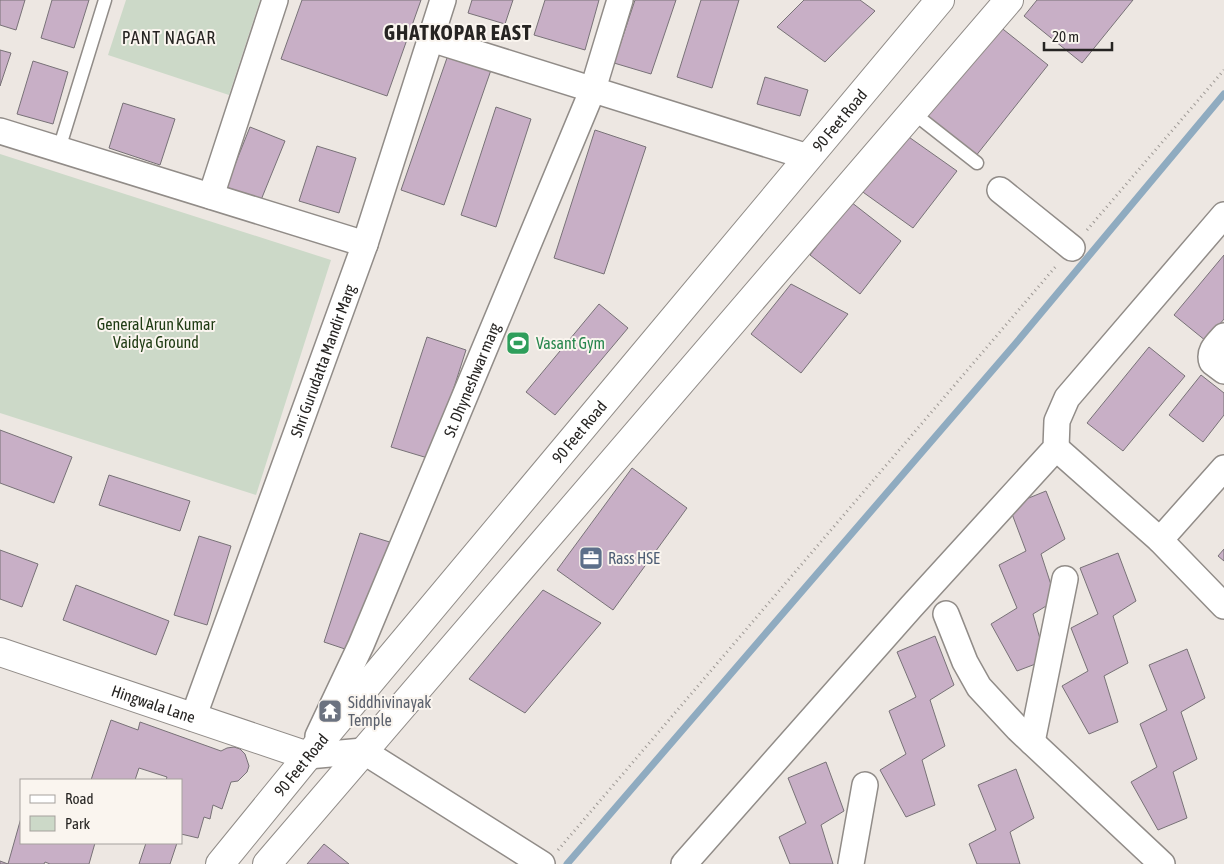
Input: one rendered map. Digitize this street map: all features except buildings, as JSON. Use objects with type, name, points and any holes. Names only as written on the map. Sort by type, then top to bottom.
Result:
[{"type":"street","points":[[211,196],[275,0]]},
{"type":"street","name":"Shri Gurudatta Mandir Marg","points":[[193,718],[365,244],[443,0]]},
{"type":"street","name":"St. Dhyneshwar marg","points":[[308,756],[361,645],[593,89],[620,0]]},
{"type":"street","name":"90 Feet Road","points":[[220,864],[308,756],[940,0]]},
{"type":"street","points":[[266,864],[1009,0]]},
{"type":"street","points":[[431,39],[808,157]]},
{"type":"street","points":[[0,131],[365,244]]},
{"type":"street","points":[[1000,190],[1072,248]]},
{"type":"street","points":[[684,864],[911,607],[1056,448],[1058,421],[1067,398],[1224,215]]},
{"type":"street","points":[[1224,336],[1212,351],[1211,358],[1212,362],[1224,372]]},
{"type":"street","points":[[1056,448],[1160,540],[1224,606]]},
{"type":"street","points":[[1160,540],[1224,468]]},
{"type":"street","points":[[1032,742],[1064,579]]},
{"type":"street","points":[[946,614],[965,662],[979,687],[1148,859]]},
{"type":"street","name":"Hingwala Lane","points":[[0,652],[308,756]]},
{"type":"street","points":[[308,756],[363,751],[548,860]]},
{"type":"street","points":[[851,864],[865,785]]},
{"type":"lane","points":[[58,149],[105,0]]},
{"type":"lane","points":[[912,112],[977,163]]},
{"type":"path","points":[[548,860],[1224,70]]},
{"type":"green space","points":[[126,0],[260,0],[229,95],[108,55]]},
{"type":"green space","name":"General Arun Kumar Vaidya Ground","points":[[0,154],[331,260],[256,495],[0,413]]},
{"type":"waterway","points":[[567,864],[1016,343],[1224,94]]},
{"type":"place","name":"Vasant Gym","points":[[518,343]]},
{"type":"place","name":"Rass HSE","points":[[591,558]]},
{"type":"place","name":"Siddhivinayak Temple","points":[[330,711]]},
{"type":"district","name":"GHATKOPAR EAST","points":[[458,32]]},
{"type":"district","name":"PANT NAGAR","points":[[169,37]]}]
